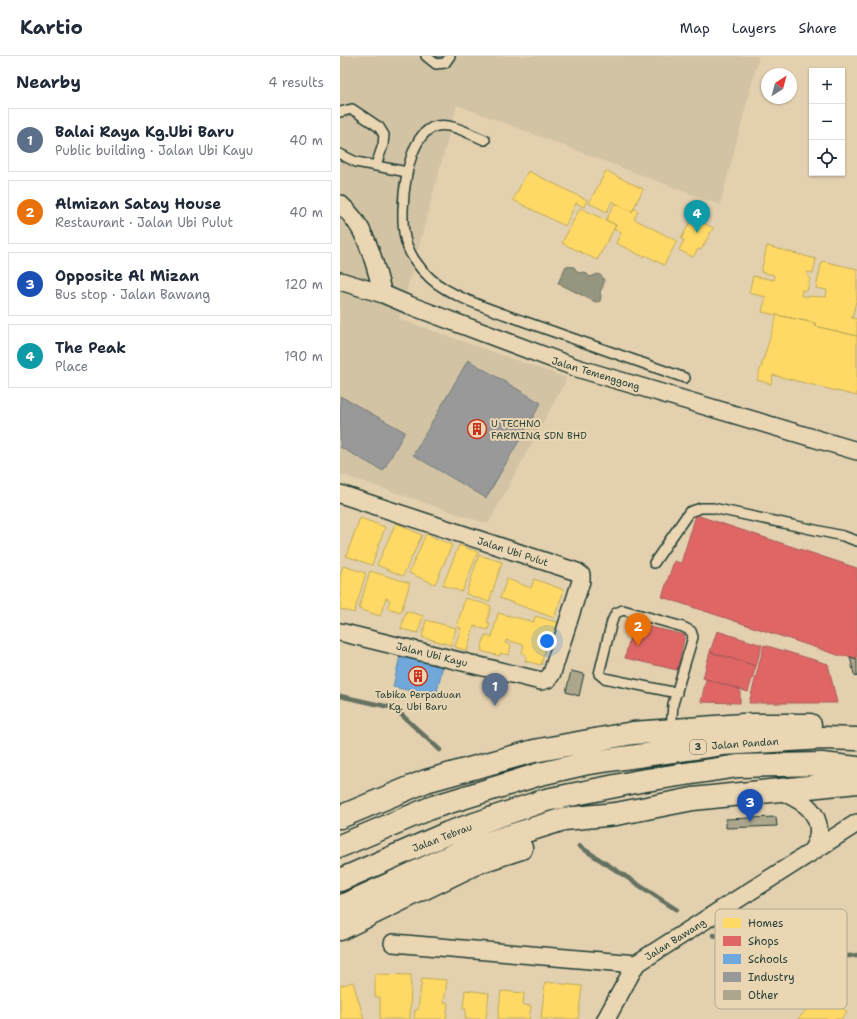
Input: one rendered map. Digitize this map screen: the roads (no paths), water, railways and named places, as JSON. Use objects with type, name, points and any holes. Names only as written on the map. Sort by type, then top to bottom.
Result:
[{"type":"highway","points":[[340,817],[426,781],[534,751],[633,733],[743,725],[809,725],[857,728]]},
{"type":"highway","name":"Jalan Pandan","points":[[340,846],[434,807],[540,774],[588,763],[722,744],[823,738],[857,739]]},
{"type":"highway","name":"Jalan Tebrau","points":[[340,880],[448,833],[546,800],[640,781],[738,766],[822,764],[857,768]]},
{"type":"highway","points":[[340,907],[462,851],[564,819],[616,814],[693,799],[857,782]]},
{"type":"highway","points":[[340,929],[478,862],[616,814]]},
{"type":"street","points":[[340,204],[360,228],[370,248],[383,294]]},
{"type":"street","name":"Jalan Temenggong","points":[[340,281],[383,294],[577,368],[857,451]]},
{"type":"street","name":"Jalan Ubi Pulut","points":[[340,494],[577,572],[581,575],[581,581],[552,674],[548,679]]},
{"type":"street","name":"Jalan Ubi Kayu","points":[[340,632],[541,681],[548,679]]},
{"type":"street","name":"Jalan Bawang","points":[[781,791],[801,801],[812,812],[818,823],[820,830],[818,837],[812,850],[807,855]]},
{"type":"street","name":"Jalan Bawang","points":[[722,909],[857,823]]},
{"type":"street","name":"Jalan Bawang","points":[[606,1019],[636,964],[715,914]]},
{"type":"street","points":[[393,943],[636,964]]},
{"type":"lane","points":[[426,56],[436,64],[445,62],[450,56]]},
{"type":"lane","points":[[340,112],[352,110],[378,127],[384,135],[383,145],[376,165]]},
{"type":"lane","points":[[485,140],[447,125],[435,126],[423,134],[415,149],[407,172],[402,216],[405,238],[413,259],[430,279],[448,292],[685,378]]},
{"type":"lane","points":[[340,154],[356,162],[407,172]]},
{"type":"lane","points":[[654,563],[690,512],[701,508],[721,509],[843,536],[857,541]]},
{"type":"lane","points":[[671,730],[673,704],[677,693],[693,637],[691,631],[683,627],[623,610],[616,613],[612,621],[599,674],[604,678],[677,693]]},
{"type":"waterway","points":[[340,696],[394,708],[440,750]]},
{"type":"waterway","points":[[579,846],[677,910]]},
{"type":"waterway","points":[[847,956],[857,955]]},
{"type":"place","name":"The Peak","points":[[697,233]]},
{"type":"place","name":"U TECHNO FARMING SDN BHD","points":[[477,429]]},
{"type":"place","name":"Almizan Satay House","points":[[638,646]]},
{"type":"place","name":"Tabika Perpaduan Kg. Ubi Baru","points":[[418,676]]},
{"type":"place","name":"Balai Raya Kg.Ubi Baru","points":[[495,706]]},
{"type":"place","name":"Opposite Al Mizan","points":[[750,822]]}]
